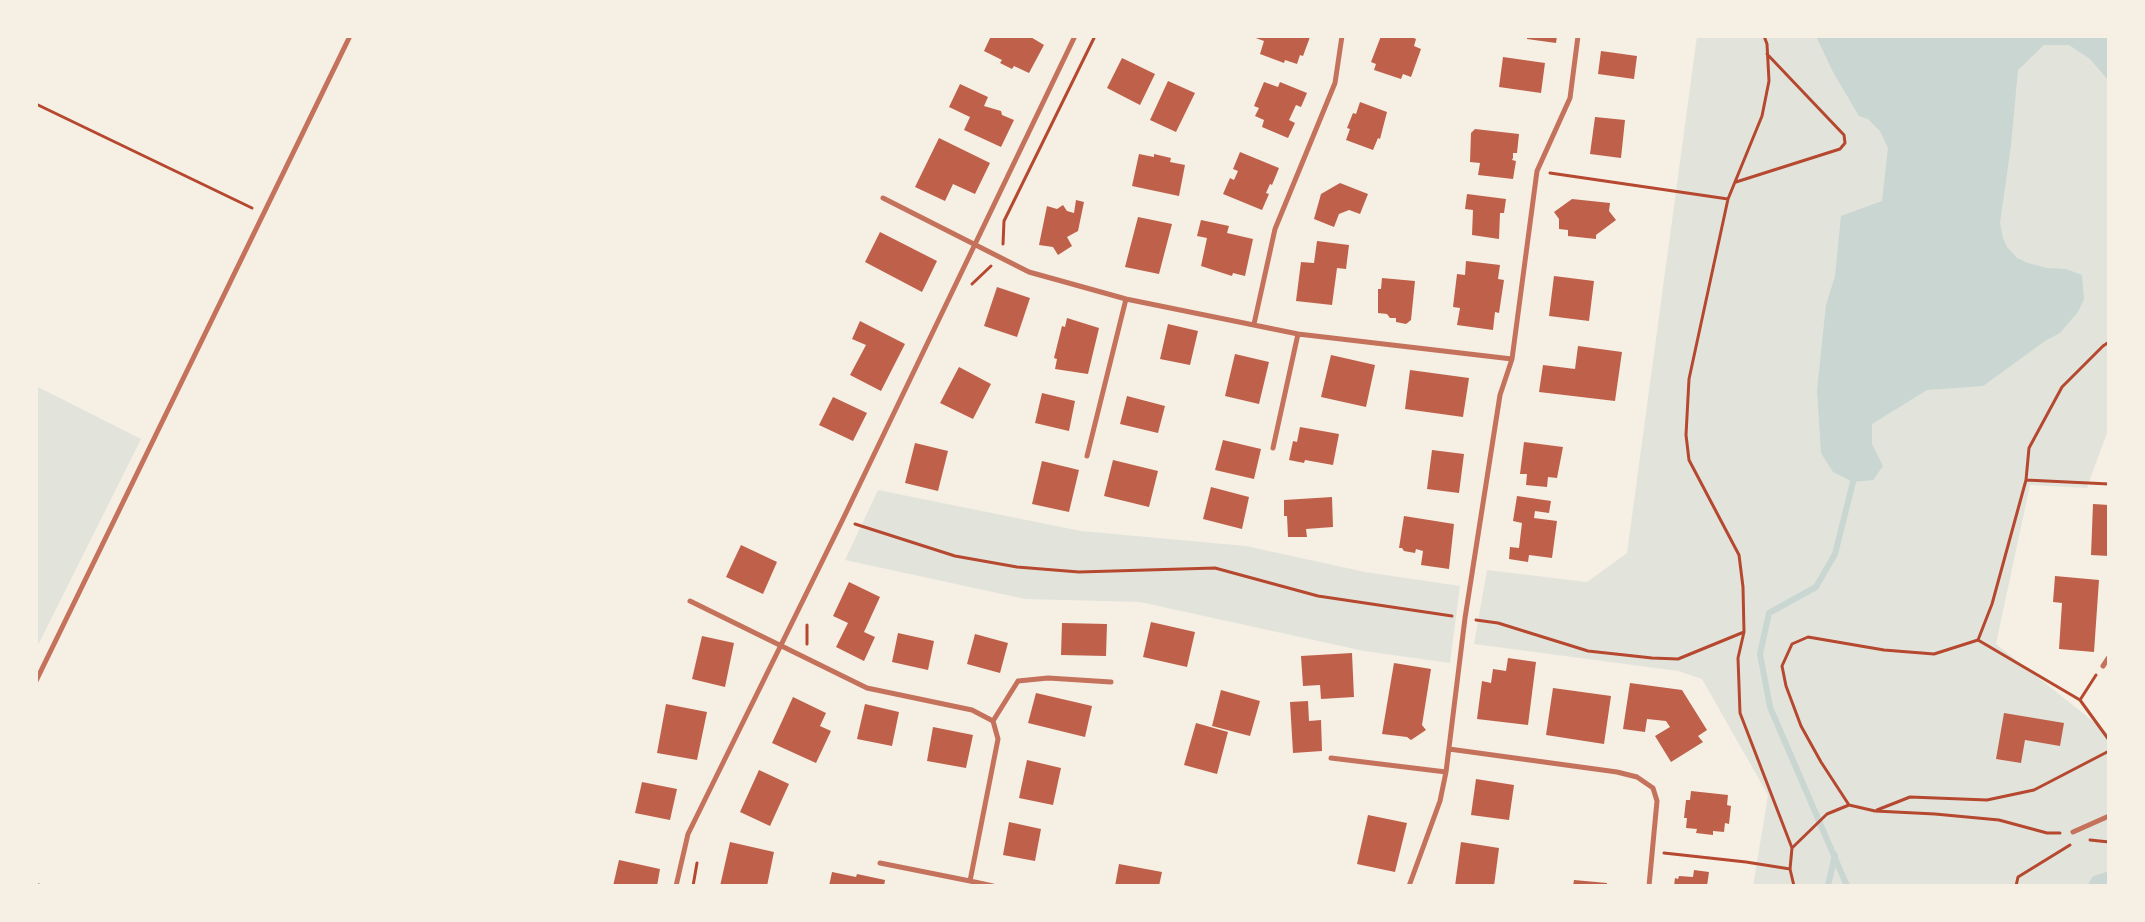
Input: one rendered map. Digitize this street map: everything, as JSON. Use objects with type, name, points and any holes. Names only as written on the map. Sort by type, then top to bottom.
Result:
[{"type":"street","points":[[36,682],[350,36]]},
{"type":"street","points":[[676,886],[688,834],[843,519],[973,244],[1075,36]]},
{"type":"street","points":[[1254,324],[1275,229],[1335,83],[1342,36]]},
{"type":"street","points":[[1409,886],[1440,801],[1446,772],[1465,618],[1500,395],[1512,359],[1537,171],[1570,98],[1578,36]]},
{"type":"street","points":[[883,198],[1030,272],[1126,299],[1298,334],[1512,359]]},
{"type":"street","points":[[1087,456],[1126,299]]},
{"type":"street","points":[[1272,448],[1298,334]]},
{"type":"street","points":[[690,602],[867,688],[972,710],[993,721],[998,739],[970,881]]},
{"type":"street","points":[[2103,666],[2109,657]]},
{"type":"street","points":[[993,721],[1018,681],[1048,678],[1111,682]]},
{"type":"street","points":[[1449,749],[1637,776],[1653,788],[1657,801],[1649,886]]},
{"type":"street","points":[[1331,758],[1446,772]]},
{"type":"street","points":[[2073,832],[2109,816]]},
{"type":"street","points":[[880,863],[993,886]]},
{"type":"path","points":[[1764,36],[1769,81],[1762,116],[1728,199],[1689,379],[1686,435],[1689,460],[1739,555],[1743,587],[1744,632],[1738,658],[1740,713],[1792,848],[1790,869],[1794,886]]},
{"type":"path","points":[[1735,182],[1773,168],[1840,149],[1844,143],[1844,135],[1821,108],[1767,54]]},
{"type":"path","points":[[36,104],[264,214]]},
{"type":"path","points":[[1537,171],[1728,199]]},
{"type":"path","points":[[1978,640],[1992,604],[2026,480],[2029,448],[2062,387],[2109,342]]},
{"type":"path","points":[[2026,480],[2109,484]]},
{"type":"path","points":[[843,519],[955,556],[1017,567],[1079,572],[1215,568],[1318,596],[1498,623],[1588,651],[1678,659],[1744,632]]},
{"type":"path","points":[[1849,804],[1821,762],[1802,726],[1786,686],[1782,666],[1792,644],[1808,637],[1884,650],[1934,654],[1978,640],[2080,700],[2109,740]]},
{"type":"path","points":[[2080,700],[2103,666]]},
{"type":"path","points":[[1875,811],[1910,797],[1987,800],[2034,790],[2109,751]]},
{"type":"path","points":[[1792,848],[1827,814],[1849,804],[1875,811],[1990,819],[2047,833],[2073,832],[2081,839],[2109,842]]},
{"type":"path","points":[[2016,886],[2018,877],[2081,839]]},
{"type":"path","points":[[1653,852],[1746,862],[1790,869]]},
{"type":"shaded area","points":[[1697,36],[2109,36],[2109,427],[2087,488],[2030,485],[1996,644],[2109,734],[2109,871],[2093,876],[2087,886],[1753,886],[1768,795],[1702,679],[1678,671],[1474,644],[1487,570],[1587,582],[1627,553]]},
{"type":"shaded area","points":[[1816,36],[2109,36],[2109,81],[2090,59],[2069,45],[2044,45],[2018,70],[2011,145],[2000,223],[2007,247],[2017,258],[2047,268],[2066,269],[2082,275],[2084,299],[2078,312],[2060,333],[2045,341],[1983,386],[1927,390],[1872,424],[1872,444],[1883,466],[1873,480],[1853,482],[1833,472],[1821,453],[1817,390],[1826,305],[1835,276],[1841,216],[1882,201],[1888,148],[1880,131],[1868,119],[1859,116],[1833,72]]},
{"type":"shaded area","points":[[36,386],[141,439],[36,649]]},
{"type":"shaded area","points":[[878,490],[1081,531],[1246,546],[1365,572],[1460,586],[1450,663],[1364,651],[1140,602],[1025,599],[845,560]]},
{"type":"shaded area","points":[[2109,871],[2109,886],[2087,886],[2093,876]]},
{"type":"building","points":[[991,36],[1029,36],[1044,45],[1029,73],[1014,66],[1012,69],[1000,63],[1002,60],[984,51]]},
{"type":"building","points":[[1250,36],[1310,37],[1303,56],[1300,55],[1297,64],[1285,60],[1284,63],[1260,54],[1264,41]]},
{"type":"building","points":[[1381,36],[1409,36],[1416,39],[1414,46],[1421,49],[1411,77],[1403,74],[1401,79],[1374,70],[1376,64],[1371,62]]},
{"type":"building","points":[[1527,36],[1557,36],[1556,43],[1527,39]]},
{"type":"building","points":[[1601,51],[1637,56],[1634,79],[1598,74]]},
{"type":"building","points":[[1503,57],[1545,63],[1541,93],[1499,87]]},
{"type":"building","points":[[1122,58],[1155,74],[1140,105],[1107,88]]},
{"type":"building","points":[[1168,81],[1195,93],[1176,132],[1150,120]]},
{"type":"building","points":[[1264,82],[1278,87],[1280,82],[1307,93],[1301,107],[1296,105],[1289,120],[1295,123],[1288,138],[1262,127],[1264,120],[1255,116],[1259,108],[1254,106]]},
{"type":"building","points":[[960,84],[988,97],[984,106],[1001,111],[1002,115],[1014,120],[1001,147],[964,130],[970,117],[949,107]]},
{"type":"building","points":[[1360,102],[1387,112],[1380,139],[1378,138],[1373,150],[1346,140],[1350,129],[1347,128],[1353,113],[1356,114]]},
{"type":"building","points":[[1595,117],[1625,120],[1621,158],[1590,154]]},
{"type":"building","points":[[1475,129],[1519,134],[1517,153],[1513,153],[1512,160],[1516,161],[1513,179],[1478,175],[1480,163],[1470,162],[1471,133]]},
{"type":"building","points":[[939,138],[990,163],[975,194],[953,184],[945,201],[915,187]]},
{"type":"building","points":[[1240,152],[1279,168],[1272,185],[1270,184],[1266,193],[1269,194],[1262,210],[1223,194],[1230,178],[1234,180],[1238,171],[1233,169]]},
{"type":"building","points":[[1139,154],[1154,157],[1154,154],[1171,158],[1170,162],[1185,165],[1179,196],[1132,186]]},
{"type":"building","points":[[1340,183],[1368,194],[1360,214],[1349,210],[1339,214],[1334,227],[1314,219],[1321,194]]},
{"type":"building","points":[[1467,194],[1506,199],[1504,213],[1500,213],[1499,239],[1472,235],[1473,210],[1465,209]]},
{"type":"building","points":[[1572,199],[1610,203],[1609,211],[1616,220],[1596,235],[1596,239],[1568,236],[1568,230],[1559,229],[1559,219],[1554,212]]},
{"type":"building","points":[[1076,200],[1084,202],[1078,231],[1067,237],[1072,246],[1058,255],[1053,247],[1039,245],[1047,206],[1057,209],[1063,205],[1067,211],[1074,213]]},
{"type":"building","points":[[1138,217],[1172,224],[1159,274],[1125,267]]},
{"type":"building","points":[[1201,220],[1229,226],[1227,233],[1253,239],[1245,276],[1233,273],[1232,276],[1201,266],[1207,238],[1197,236]]},
{"type":"building","points":[[880,232],[937,261],[922,292],[865,262]]},
{"type":"building","points":[[1317,241],[1349,245],[1346,269],[1337,268],[1332,305],[1296,301],[1301,262],[1314,263]]},
{"type":"building","points":[[1466,261],[1500,265],[1498,279],[1504,280],[1499,313],[1495,312],[1493,330],[1457,325],[1460,308],[1453,307],[1457,274],[1465,275]]},
{"type":"building","points":[[1554,276],[1594,281],[1589,321],[1549,316]]},
{"type":"building","points":[[1382,278],[1415,281],[1411,320],[1406,324],[1396,322],[1396,318],[1390,318],[1387,314],[1378,313],[1378,289],[1381,289]]},
{"type":"building","points":[[997,287],[1030,298],[1017,337],[984,326]]},
{"type":"building","points":[[1067,318],[1099,328],[1088,374],[1055,369],[1057,359],[1054,358],[1062,326],[1065,327]]},
{"type":"building","points":[[860,321],[905,344],[881,391],[850,375],[866,345],[852,339]]},
{"type":"building","points":[[1168,324],[1198,331],[1190,365],[1160,359]]},
{"type":"building","points":[[1578,346],[1622,352],[1615,401],[1539,392],[1543,365],[1575,369]]},
{"type":"building","points":[[1235,354],[1269,362],[1259,404],[1225,396]]},
{"type":"building","points":[[1331,355],[1375,365],[1366,407],[1321,397]]},
{"type":"building","points":[[959,367],[991,384],[973,419],[940,403]]},
{"type":"building","points":[[1410,370],[1469,378],[1463,417],[1405,409]]},
{"type":"building","points":[[1042,393],[1075,401],[1069,431],[1035,423]]},
{"type":"building","points":[[1127,396],[1165,406],[1158,433],[1120,424]]},
{"type":"building","points":[[833,397],[867,413],[853,441],[819,425]]},
{"type":"building","points":[[1300,427],[1339,434],[1333,465],[1305,460],[1304,463],[1289,460],[1293,441],[1297,442]]},
{"type":"building","points":[[1223,440],[1261,449],[1254,479],[1215,470]]},
{"type":"building","points":[[1524,442],[1563,447],[1557,478],[1548,477],[1547,487],[1526,485],[1527,474],[1520,474]]},
{"type":"building","points":[[915,443],[948,451],[938,491],[905,483]]},
{"type":"building","points":[[1432,450],[1464,454],[1459,493],[1427,489]]},
{"type":"building","points":[[1113,460],[1158,471],[1149,507],[1104,496]]},
{"type":"building","points":[[1042,461],[1079,470],[1069,512],[1032,504]]},
{"type":"building","points":[[1211,487],[1249,497],[1242,529],[1203,519]]},
{"type":"building","points":[[1517,496],[1551,501],[1549,513],[1535,511],[1534,518],[1557,521],[1552,558],[1529,555],[1528,562],[1509,559],[1510,547],[1519,548],[1522,523],[1513,521]]},
{"type":"building","points":[[1332,497],[1333,527],[1306,529],[1307,537],[1288,537],[1287,516],[1284,516],[1284,500]]},
{"type":"building","points":[[2093,504],[2109,505],[2109,556],[2091,555]]},
{"type":"building","points":[[1404,516],[1454,524],[1449,569],[1421,565],[1423,551],[1416,549],[1415,553],[1399,548]]},
{"type":"building","points":[[741,545],[777,562],[763,594],[726,577]]},
{"type":"building","points":[[2055,576],[2099,580],[2094,652],[2059,649],[2062,603],[2053,602]]},
{"type":"building","points":[[849,582],[880,597],[864,632],[875,637],[864,661],[836,647],[848,623],[833,616]]},
{"type":"building","points":[[1151,622],[1195,632],[1187,667],[1143,657]]},
{"type":"building","points":[[1062,623],[1107,624],[1106,656],[1061,655]]},
{"type":"building","points":[[898,633],[934,641],[928,670],[892,662]]},
{"type":"building","points":[[975,634],[1008,643],[1000,673],[967,664]]},
{"type":"building","points":[[702,636],[734,643],[725,687],[692,679]]},
{"type":"building","points":[[1352,653],[1354,697],[1321,699],[1320,685],[1303,686],[1301,656]]},
{"type":"building","points":[[1508,658],[1536,662],[1528,725],[1477,719],[1482,681],[1491,683],[1493,669],[1506,671]]},
{"type":"building","points":[[1394,663],[1431,669],[1422,725],[1426,730],[1411,740],[1407,737],[1382,734]]},
{"type":"building","points":[[1630,683],[1682,690],[1707,730],[1698,736],[1703,742],[1671,762],[1655,736],[1670,727],[1666,721],[1647,719],[1645,732],[1623,729]]},
{"type":"building","points":[[1553,688],[1611,696],[1604,744],[1546,735]]},
{"type":"building","points":[[1221,690],[1260,701],[1250,736],[1212,726]]},
{"type":"building","points":[[1036,693],[1092,706],[1085,737],[1028,723]]},
{"type":"building","points":[[793,697],[826,713],[820,726],[831,731],[816,763],[772,743]]},
{"type":"building","points":[[1308,701],[1309,721],[1321,720],[1322,751],[1293,753],[1290,702]]},
{"type":"building","points":[[666,704],[707,712],[697,760],[657,753]]},
{"type":"building","points":[[865,704],[899,712],[892,746],[857,739]]},
{"type":"building","points":[[2004,713],[2064,723],[2060,746],[2025,740],[2021,763],[1996,759]]},
{"type":"building","points":[[1196,723],[1228,732],[1217,774],[1184,765]]},
{"type":"building","points":[[933,727],[973,735],[966,768],[927,761]]},
{"type":"building","points":[[1027,760],[1061,768],[1053,805],[1019,798]]},
{"type":"building","points":[[759,770],[789,784],[770,826],[740,812]]},
{"type":"building","points":[[1476,779],[1514,785],[1509,820],[1471,815]]},
{"type":"building","points":[[642,782],[677,789],[670,820],[635,813]]},
{"type":"building","points":[[1691,791],[1728,795],[1727,805],[1731,806],[1729,824],[1725,823],[1724,832],[1713,831],[1713,835],[1696,833],[1697,829],[1686,828],[1687,818],[1684,818],[1686,800],[1690,800]]},
{"type":"building","points":[[1368,815],[1407,823],[1395,872],[1357,864]]},
{"type":"building","points":[[1009,822],[1041,829],[1035,861],[1003,855]]},
{"type":"building","points":[[730,842],[774,852],[767,886],[720,886]]},
{"type":"building","points":[[1461,842],[1499,848],[1494,886],[1455,886]]},
{"type":"building","points":[[619,860],[660,869],[657,886],[613,886]]},
{"type":"building","points":[[1119,864],[1162,872],[1159,886],[1115,886]]},
{"type":"building","points":[[1694,870],[1709,872],[1707,886],[1674,886],[1675,878],[1678,879],[1679,876],[1693,877]]},
{"type":"building","points":[[832,872],[856,877],[857,874],[885,880],[884,886],[829,886]]},
{"type":"building","points":[[1574,880],[1607,883],[1607,886],[1573,886]]},
{"type":"waterway","points":[[1847,886],[1770,707],[1760,654],[1769,613],[1816,587],[1835,554],[1853,482]]},
{"type":"waterway","points":[[1828,886],[1835,855]]}]
